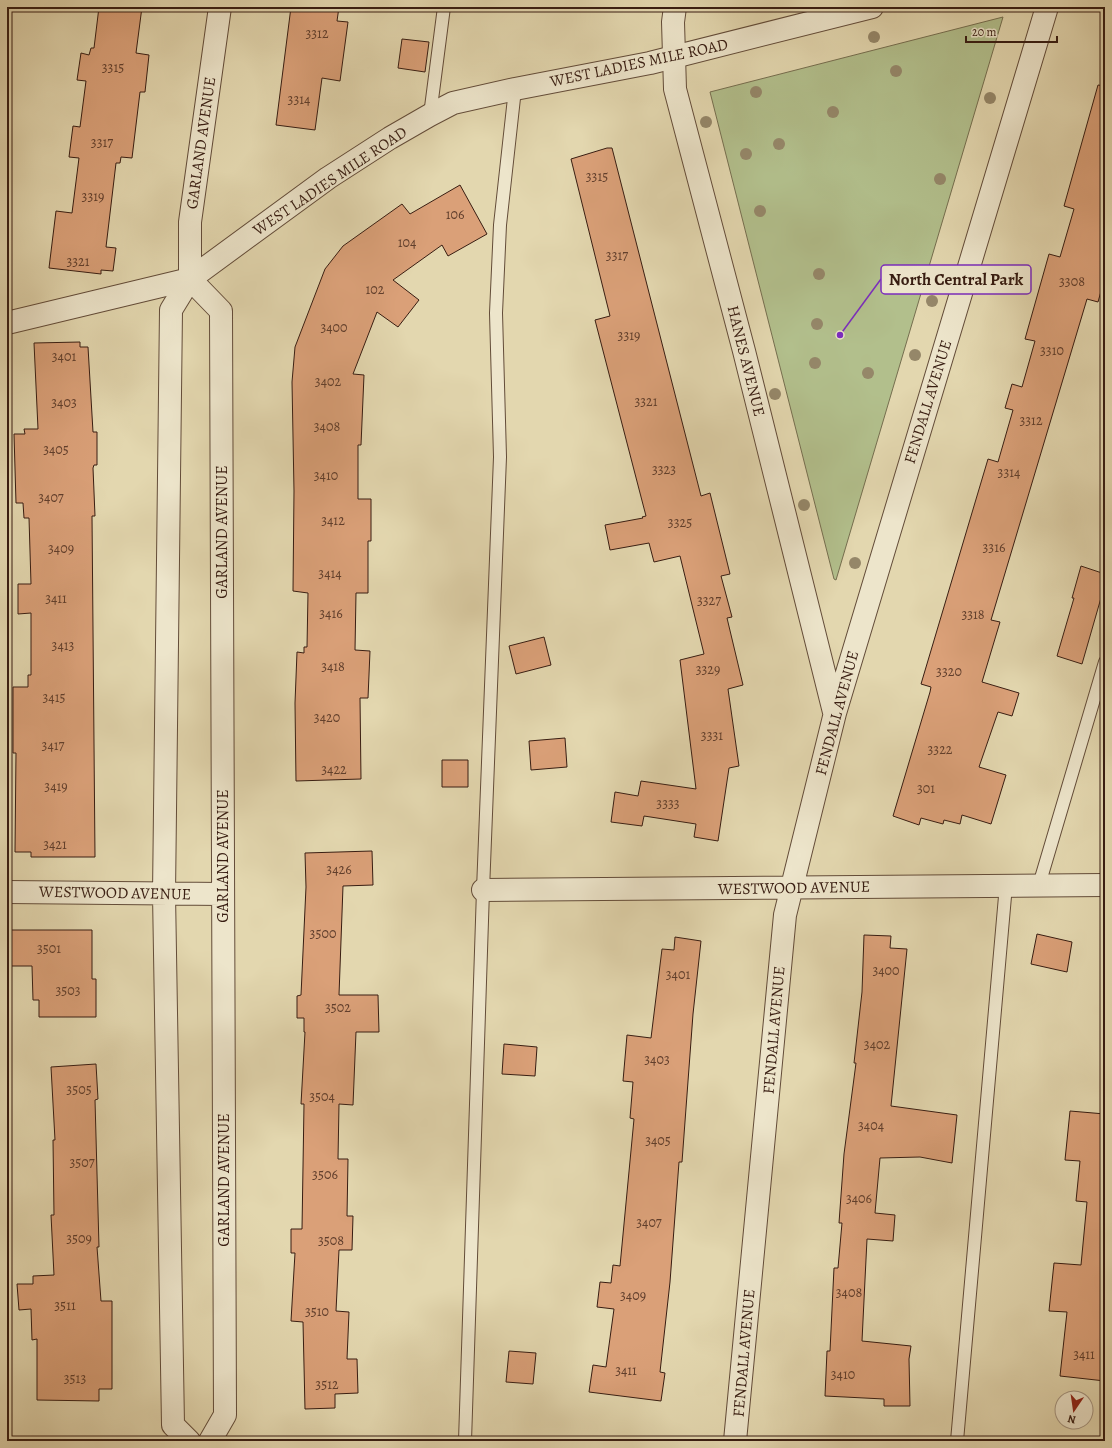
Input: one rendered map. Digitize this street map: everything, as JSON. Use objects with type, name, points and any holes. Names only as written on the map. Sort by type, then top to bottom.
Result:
[{"type":"street","name":"GARLAND AVENUE","points":[[210,1441],[225,1415],[221,312],[190,279],[190,222],[220,7]]},
{"type":"street","name":"HANES AVENUE","points":[[675,7],[673,22],[675,89],[744,351],[835,713]]},
{"type":"street","name":"WEST LADIES MILE ROAD","points":[[7,323],[190,279],[328,178],[430,115],[453,103],[674,57],[872,7]]},
{"type":"street","name":"FENDALL AVENUE","points":[[735,1441],[785,915],[835,713],[1047,7]]},
{"type":"street","points":[[189,1441],[173,1425],[164,894],[171,310],[190,279]]},
{"type":"street","name":"WESTWOOD AVENUE","points":[[483,890],[792,888],[1006,884],[1105,885]]},
{"type":"street","name":"WESTWOOD AVENUE","points":[[7,892],[223,894]]},
{"type":"lane","points":[[430,115],[444,7]]},
{"type":"lane","points":[[465,1441],[483,890],[500,457],[496,313],[500,225],[515,89]]},
{"type":"lane","points":[[1039,885],[1105,662]]},
{"type":"lane","points":[[957,1441],[1006,884]]},
{"type":"green space","points":[[1003,17],[836,580],[834,579],[710,92]]},
{"type":"building","points":[[99,7],[142,7],[136,53],[149,55],[145,92],[140,92],[132,158],[121,157],[120,163],[116,163],[106,247],[116,248],[113,271],[101,270],[101,274],[49,268],[56,211],[72,213],[79,158],[69,157],[73,126],[80,127],[86,81],[77,80],[81,53],[89,55],[91,48],[94,48]]},
{"type":"building","points":[[291,7],[339,7],[337,21],[348,22],[340,81],[322,78],[315,130],[276,125]]},
{"type":"building","points":[[402,39],[429,42],[425,72],[398,68]]},
{"type":"building","points":[[1098,85],[1105,86],[1105,277],[1098,302],[1087,299],[991,620],[1000,622],[982,682],[1019,693],[1012,716],[998,712],[979,767],[1006,775],[991,824],[962,815],[960,824],[944,820],[943,824],[921,818],[919,825],[893,816],[930,692],[931,687],[921,684],[988,459],[998,462],[1013,410],[1005,408],[1012,384],[1022,387],[1035,341],[1025,339],[1049,254],[1060,257],[1074,209],[1064,206]]},
{"type":"building","points":[[607,148],[612,148],[701,496],[710,493],[730,574],[721,576],[732,617],[727,618],[743,685],[728,689],[739,766],[729,768],[718,841],[694,837],[696,824],[644,816],[642,826],[611,822],[615,792],[638,796],[641,781],[696,789],[680,660],[704,654],[680,556],[654,562],[649,543],[610,550],[605,525],[643,518],[642,517],[646,516],[595,320],[610,316],[571,159]]},
{"type":"building","points":[[460,185],[487,234],[448,256],[442,245],[393,280],[419,300],[398,327],[377,312],[353,374],[364,375],[361,445],[358,445],[358,499],[371,499],[371,541],[368,541],[368,593],[356,593],[355,650],[370,651],[368,698],[360,698],[361,779],[296,781],[295,703],[297,652],[304,653],[304,647],[307,647],[308,593],[293,591],[294,491],[292,382],[295,347],[325,269],[343,246],[402,204],[410,214]]},
{"type":"building","points":[[80,342],[80,347],[88,347],[93,432],[97,432],[97,465],[94,465],[93,468],[95,516],[92,516],[95,857],[31,857],[31,852],[15,852],[16,753],[13,753],[13,687],[28,687],[28,675],[31,675],[31,613],[18,614],[18,584],[31,584],[29,518],[24,518],[23,503],[16,503],[14,434],[25,434],[24,429],[38,429],[34,343]]},
{"type":"building","points":[[1081,566],[1105,574],[1105,584],[1082,664],[1057,656],[1074,598],[1072,598]]},
{"type":"building","points":[[544,637],[551,665],[516,674],[509,646]]},
{"type":"building","points":[[565,738],[567,767],[531,770],[529,741]]},
{"type":"building","points":[[442,760],[468,760],[468,787],[442,787]]},
{"type":"building","points":[[372,851],[373,885],[343,886],[339,995],[378,995],[379,1032],[356,1032],[353,1105],[339,1104],[338,1159],[348,1159],[347,1216],[353,1216],[352,1250],[339,1250],[336,1311],[349,1312],[347,1359],[357,1359],[358,1393],[335,1394],[335,1408],[305,1409],[303,1322],[291,1321],[295,1253],[291,1253],[291,1229],[302,1229],[304,1104],[301,1104],[305,1032],[304,1018],[297,1018],[297,996],[301,995],[306,887],[305,853]]},
{"type":"building","points":[[7,930],[92,930],[92,979],[96,979],[96,1017],[39,1017],[39,1000],[33,1000],[32,966],[7,966]]},
{"type":"building","points":[[1037,934],[1072,942],[1067,972],[1031,964]]},
{"type":"building","points":[[864,935],[891,936],[890,948],[907,949],[891,1106],[957,1115],[952,1163],[920,1157],[880,1158],[875,1213],[895,1215],[893,1241],[867,1239],[862,1341],[911,1346],[909,1359],[910,1406],[884,1406],[884,1399],[825,1396],[827,1351],[830,1351],[834,1268],[838,1268],[842,1223],[839,1223],[844,1154],[856,1063],[854,1063],[862,992]]},
{"type":"building","points":[[675,937],[701,941],[693,1014],[682,1162],[679,1162],[670,1282],[660,1372],[665,1373],[661,1401],[589,1392],[593,1365],[606,1367],[614,1309],[597,1307],[600,1282],[611,1283],[613,1265],[620,1266],[634,1119],[630,1118],[633,1082],[623,1081],[627,1035],[651,1038],[662,949],[674,950]]},
{"type":"building","points":[[504,1044],[537,1047],[535,1076],[502,1074]]},
{"type":"building","points":[[96,1064],[98,1099],[95,1100],[99,1247],[97,1247],[101,1301],[112,1301],[112,1389],[99,1389],[99,1401],[37,1400],[37,1339],[32,1340],[31,1309],[19,1310],[17,1284],[33,1284],[33,1276],[54,1275],[51,1215],[54,1215],[53,1140],[55,1140],[51,1067]]},
{"type":"building","points":[[1070,1111],[1105,1114],[1105,1381],[1060,1376],[1067,1312],[1049,1311],[1054,1263],[1081,1265],[1087,1202],[1076,1201],[1080,1161],[1065,1160]]},
{"type":"building","points":[[509,1351],[536,1353],[533,1384],[506,1382]]},
{"type":"place","name":"North Central Park","points":[[840,335]]}]
